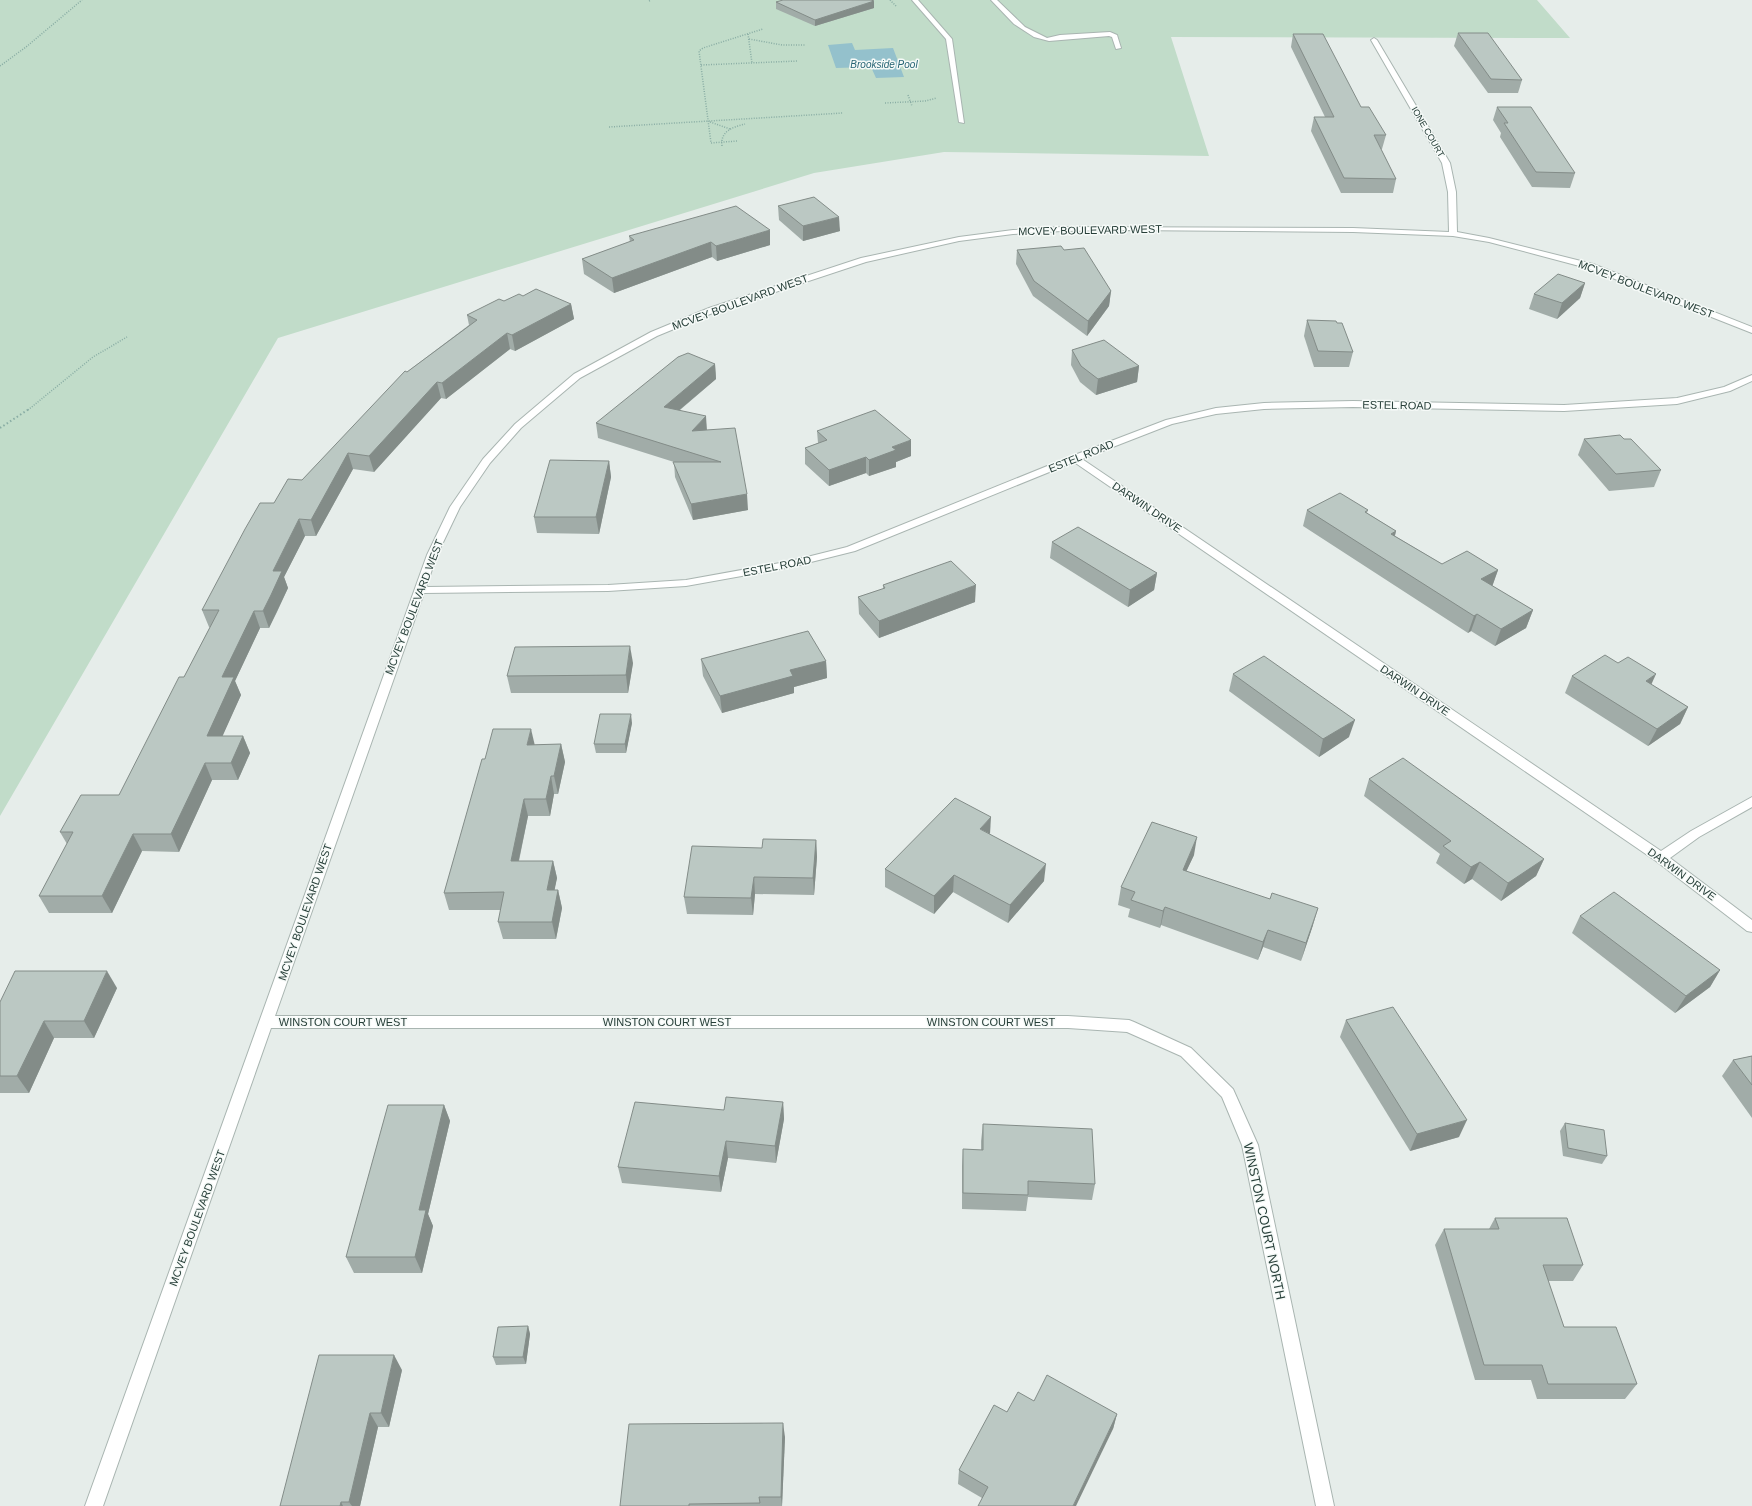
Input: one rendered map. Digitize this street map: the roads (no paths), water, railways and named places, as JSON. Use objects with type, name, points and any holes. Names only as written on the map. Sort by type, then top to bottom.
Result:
[{"type":"street","points":[[915,0],[949,39],[962,122]]},
{"type":"street","points":[[994,0],[1028,32],[1036,36],[1046,38],[1110,34],[1115,36],[1118,48]]},
{"type":"street","name":"IONE COURT","points":[[1374,40],[1446,164],[1452,192],[1453,234]]},
{"type":"street","name":"MCVEY BOULEVARD WEST","points":[[94,1506],[432,555],[455,507],[486,461],[518,426],[577,376],[654,334],[712,310],[864,260],[959,239],[1013,232],[1062,229],[1126,228],[1353,230],[1453,234],[1489,240],[1590,266],[1752,330]]},
{"type":"street","name":"ESTEL ROAD","points":[[419,590],[608,588],[686,583],[791,564],[851,549],[1074,458],[1168,422],[1216,411],[1264,406],[1353,404],[1564,408],[1669,402],[1727,389],[1752,378]]},
{"type":"street","name":"DARWIN DRIVE","points":[[1074,458],[1661,858],[1752,926]]},
{"type":"street","points":[[1661,858],[1695,834],[1752,801]]},
{"type":"street","name":"WINSTON COURT WEST","points":[[267,1022],[1068,1022]]},
{"type":"street","name":"WINSTON COURT NORTH","points":[[1068,1022],[1129,1026],[1186,1052],[1228,1093],[1250,1145],[1325,1506]]},
{"type":"water","name":"Brookside Pool","points":[[852,43],[855,50],[893,48],[904,77],[876,78],[871,67],[836,68],[828,45]]}]
